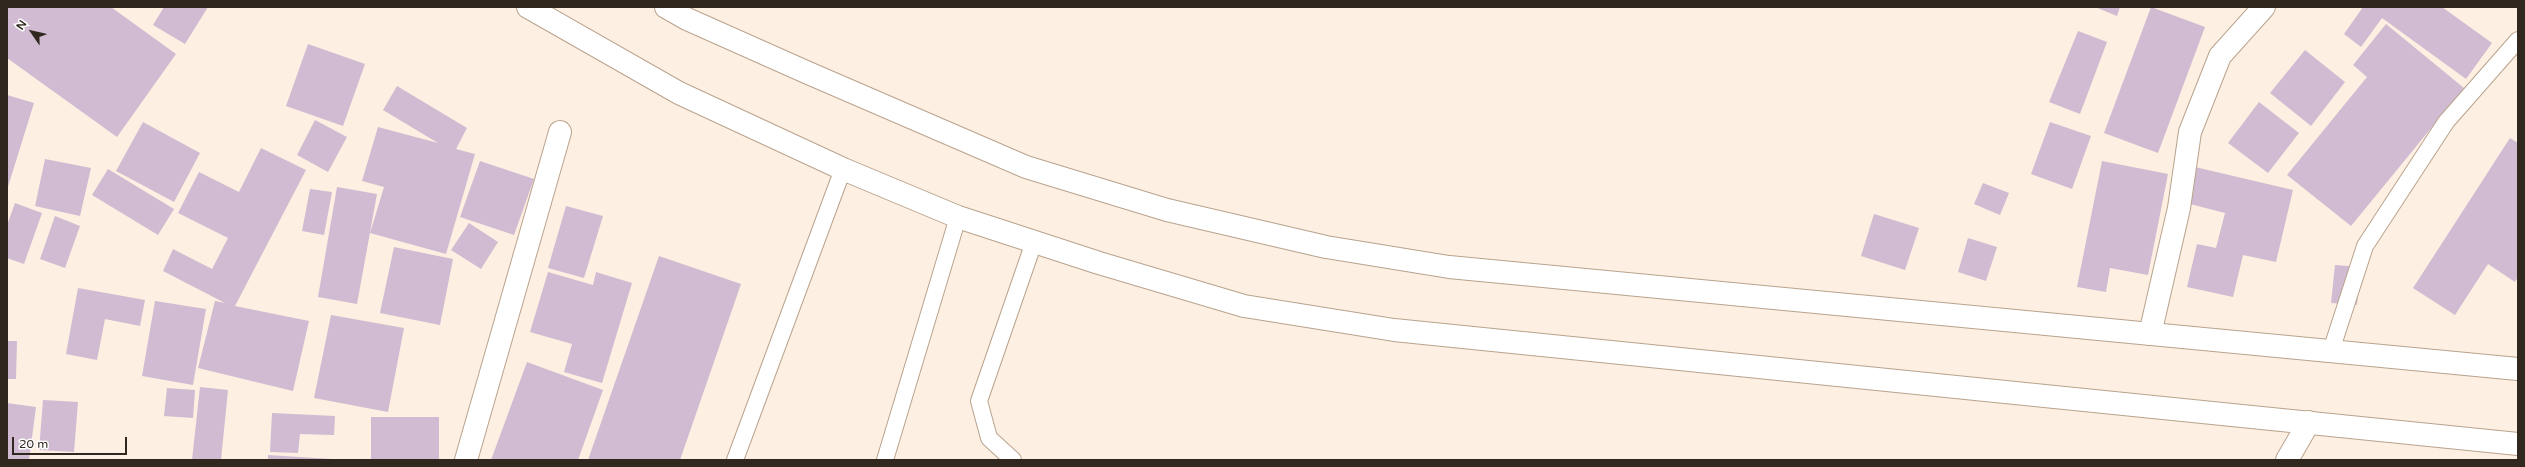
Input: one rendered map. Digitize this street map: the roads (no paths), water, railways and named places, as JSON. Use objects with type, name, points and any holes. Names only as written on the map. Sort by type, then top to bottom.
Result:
[{"type":"main road","points":[[528,7],[679,93],[842,169],[958,217],[1034,242],[1244,306],[1394,330],[2518,444]]},
{"type":"main road","points":[[666,7],[687,19],[799,69],[1026,167],[1167,210],[1326,248],[1450,267],[2518,369]]},
{"type":"main road","points":[[2150,334],[2179,208],[2190,132],[2220,56],[2264,7]]},
{"type":"main road","points":[[466,460],[560,132]]},
{"type":"main road","points":[[2287,460],[2309,422]]},
{"type":"lane","points":[[2331,351],[2365,246],[2446,122],[2518,40]]},
{"type":"lane","points":[[736,460],[842,169]]},
{"type":"lane","points":[[885,460],[958,217]]},
{"type":"lane","points":[[1013,460],[989,438],[979,401],[1034,242]]}]
